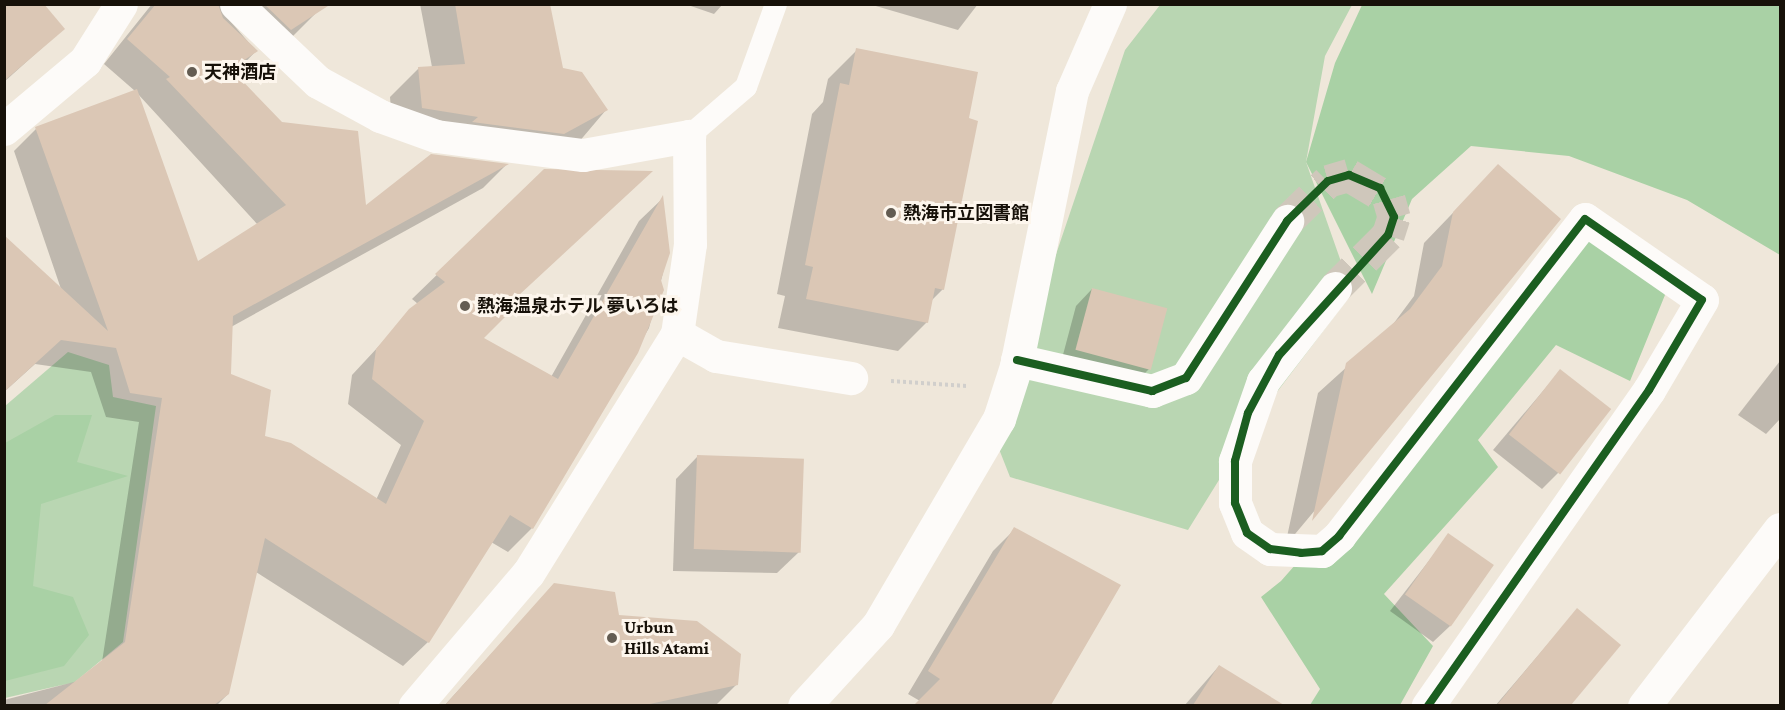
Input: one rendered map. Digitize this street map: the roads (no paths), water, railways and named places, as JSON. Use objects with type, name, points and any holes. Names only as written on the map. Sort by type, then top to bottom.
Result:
[{"type":"street","points":[[4,129],[85,61],[121,4]]},
{"type":"street","points":[[236,4],[318,82],[380,116],[436,136],[583,155],[689,136],[690,244],[677,334],[528,573],[415,705]]},
{"type":"street","points":[[804,705],[878,625],[999,420],[1013,374],[1072,91],[1110,4]]},
{"type":"street","points":[[1335,288],[1263,381],[1235,461],[1235,502],[1247,533],[1270,549],[1322,551],[1339,536],[1585,219],[1702,300],[1649,390],[1428,705]]},
{"type":"street","points":[[1013,374],[1152,391],[1186,378],[1287,221]]},
{"type":"street","points":[[677,334],[716,356],[851,378]]},
{"type":"street","points":[[1644,705],[1780,529]]},
{"type":"lane","points":[[689,136],[746,87],[776,4]]},
{"type":"tunnel","points":[[1287,221],[1328,181],[1349,175],[1389,199],[1394,217],[1388,235],[1335,288]]},
{"type":"place","name":"天神酒店","points":[[192,72]]},
{"type":"place","name":"熱海市立図書館","points":[[891,213]]},
{"type":"place","name":"熱海温泉ホテル 夢いろは","points":[[465,306]]},
{"type":"place","name":"Urbun Hills Atami","points":[[612,638]]}]
